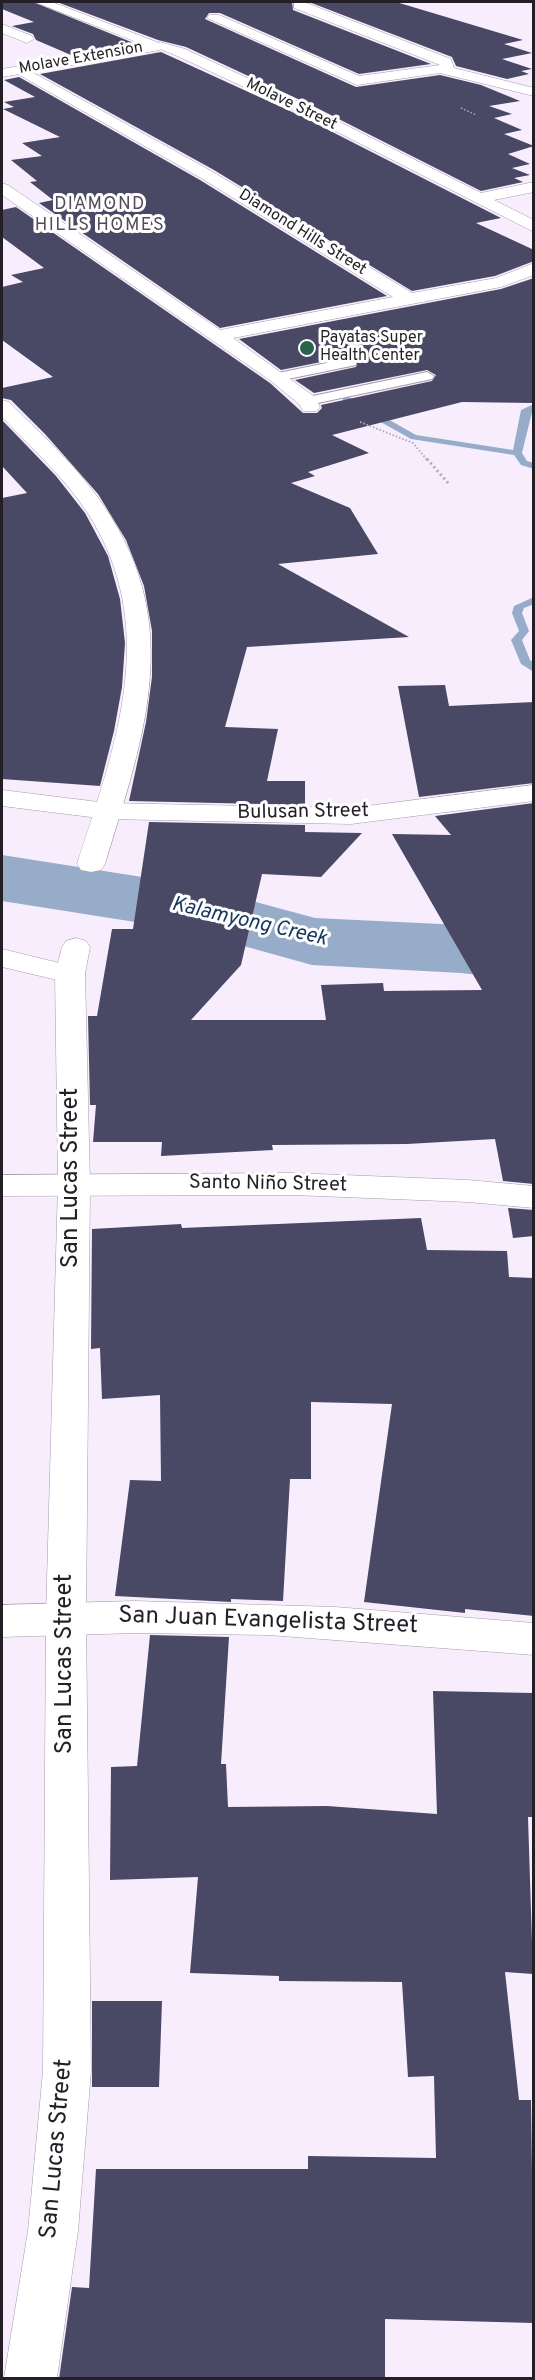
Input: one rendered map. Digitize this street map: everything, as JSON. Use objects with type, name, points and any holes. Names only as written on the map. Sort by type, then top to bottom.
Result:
[{"type":"street","name":"Molave Street","points":[[41,2],[180,52],[309,112],[534,227]]},
{"type":"street","points":[[299,5],[447,70],[487,82],[534,92]]},
{"type":"street","points":[[214,18],[336,72],[362,81],[430,62]]},
{"type":"street","points":[[4,30],[27,39]]},
{"type":"street","points":[[228,37],[249,34]]},
{"type":"street","name":"Molave Extension","points":[[2,73],[196,42]]},
{"type":"street","name":"Diamond Hills Street","points":[[21,70],[207,175],[410,300]]},
{"type":"street","points":[[487,82],[534,104]]},
{"type":"street","points":[[477,199],[534,187]]},
{"type":"street","points":[[2,188],[278,377],[309,404]]},
{"type":"street","points":[[410,300],[501,282],[534,268]]},
{"type":"street","name":"Diamond Hills Street","points":[[216,336],[410,300]]},
{"type":"street","points":[[2,406],[52,458],[99,514],[127,570],[141,646],[140,683],[91,864]]},
{"type":"street","name":"Bulusan Street","points":[[2,798],[107,811],[351,816],[534,793]]},
{"type":"street","name":"San Lucas Street","points":[[2,958],[73,961],[74,1184],[66,1617],[67,2071],[53,2231],[30,2379]]},
{"type":"street","name":"Santo Niño Street","points":[[2,1186],[293,1184],[468,1191],[534,1197]]},
{"type":"street","name":"San Juan Evangelista Street","points":[[2,1621],[130,1615],[290,1620],[434,1629],[534,1639]]},
{"type":"lane","points":[[278,377],[351,362]]},
{"type":"lane","points":[[309,404],[427,376]]},
{"type":"path","points":[[309,404],[413,443],[448,483]]},
{"type":"building","points":[[2,2],[33,2],[136,44],[71,55],[36,40],[33,34],[12,26],[34,22],[2,9]]},
{"type":"building","points":[[57,2],[292,2],[293,10],[431,64],[359,74],[220,13],[209,13],[205,19],[356,87],[440,75],[481,85],[520,101],[489,106],[512,114],[494,118],[522,130],[504,134],[534,146],[508,154],[530,164],[512,168],[530,175],[514,178],[523,182],[481,191],[315,107],[186,47],[158,40]]},
{"type":"building","points":[[309,2],[396,2],[523,40],[504,44],[532,53],[502,59],[532,69],[521,71],[529,74],[507,79],[456,66],[452,57]]},
{"type":"building","points":[[161,52],[303,117],[501,218],[476,223],[534,250],[534,261],[495,276],[412,291],[214,170],[40,74]]},
{"type":"building","points":[[19,77],[200,180],[387,296],[220,328],[39,203],[53,200],[30,182],[37,181],[11,160],[42,156],[22,143],[60,137],[3,109],[14,107],[4,102],[35,97],[4,80]]},
{"type":"building","points":[[16,207],[270,383],[303,413],[317,413],[322,408],[321,405],[432,381],[436,375],[427,370],[314,393],[295,380],[356,367],[358,358],[351,356],[281,370],[239,339],[501,289],[534,278],[534,403],[462,402],[332,435],[369,453],[308,472],[315,476],[291,483],[350,508],[378,554],[278,564],[409,637],[247,647],[225,727],[278,729],[267,781],[305,781],[305,805],[129,801],[146,722],[152,677],[152,631],[144,586],[126,540],[98,494],[45,434],[11,400],[2,398],[2,388],[53,377],[2,340],[2,287],[23,282],[11,275],[44,268],[2,237],[2,210]]},
{"type":"building","points":[[2,420],[56,476],[85,513],[108,556],[120,599],[125,643],[122,687],[100,786],[2,779],[2,498],[27,493],[2,466]]},
{"type":"building","points":[[445,685],[449,706],[534,702],[534,783],[419,797],[398,686]]},
{"type":"building","points":[[534,803],[534,1184],[503,1181],[495,1139],[407,1144],[272,1145],[273,1150],[161,1156],[162,1142],[93,1142],[96,1105],[90,1105],[88,1016],[97,1016],[112,929],[133,929],[149,822],[305,825],[305,832],[362,833],[321,877],[262,874],[241,965],[191,1020],[326,1020],[321,985],[383,983],[384,991],[482,990],[392,834],[451,835],[435,816]]},
{"type":"building","points":[[508,1208],[534,1210],[534,1236],[513,1238]]},
{"type":"building","points":[[421,1218],[427,1250],[507,1251],[509,1277],[534,1278],[534,1616],[465,1609],[465,1613],[364,1602],[392,1404],[311,1402],[311,1479],[290,1479],[283,1601],[231,1599],[231,1602],[115,1596],[130,1480],[161,1481],[160,1395],[102,1399],[100,1348],[91,1349],[92,1229],[181,1224],[182,1228]]},
{"type":"building","points":[[150,1635],[229,1637],[221,1764],[226,1764],[228,1807],[327,1806],[437,1814],[433,1691],[532,1693],[534,1817],[528,1817],[533,1974],[505,1972],[519,2100],[531,2100],[534,2323],[385,2319],[385,2379],[59,2379],[72,2287],[89,2288],[96,2169],[308,2169],[308,2156],[436,2158],[434,2076],[408,2077],[402,1982],[279,1981],[279,1976],[190,1973],[198,1877],[110,1880],[111,1767],[137,1766]]},
{"type":"building","points":[[92,2001],[162,2001],[159,2087],[92,2087]]},
{"type":"waterway","points":[[346,399],[414,437],[517,453]]},
{"type":"waterway","points":[[517,453],[526,410],[534,407]]},
{"type":"waterway","points":[[517,453],[524,463],[534,466]]},
{"type":"waterway","points":[[534,600],[519,606],[517,613],[524,631],[516,640],[525,662],[534,669]]},
{"type":"waterway","name":"Kalamyong Creek","points":[[2,878],[193,908],[312,941],[461,949],[534,957]]},
{"type":"place","name":"Payatas Super Health Center","points":[[307,348]]},
{"type":"district","name":"DIAMOND HILLS HOMES","points":[[100,215]]}]
